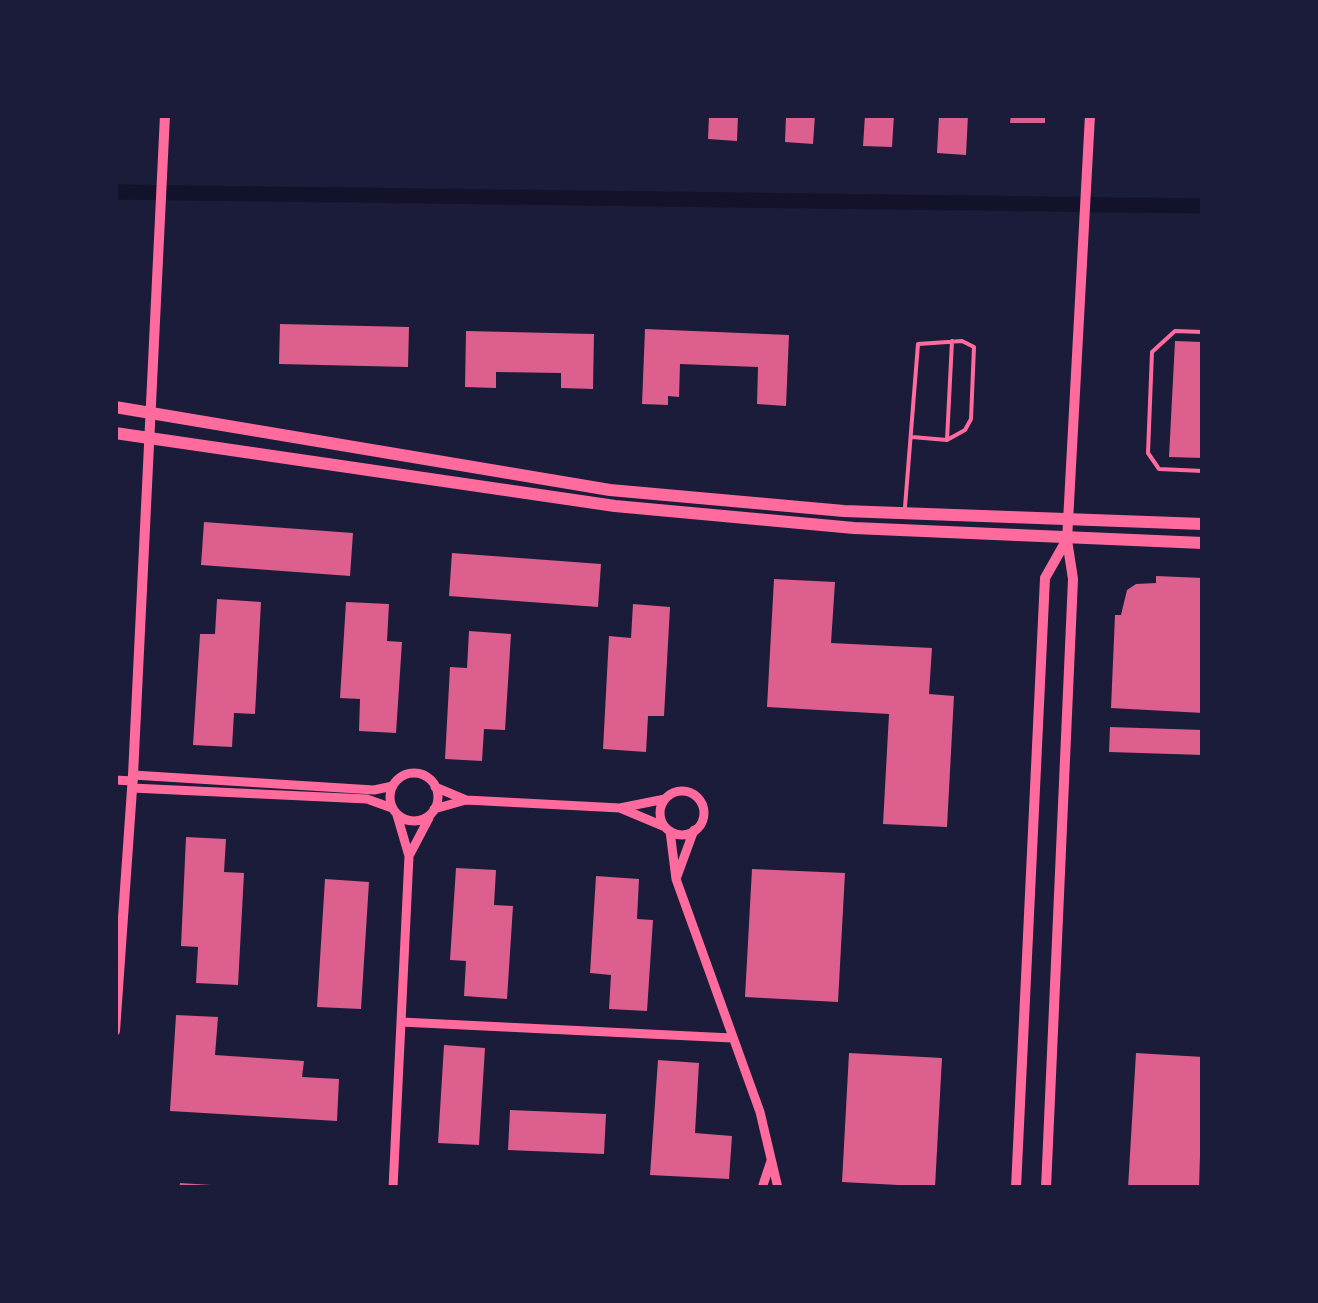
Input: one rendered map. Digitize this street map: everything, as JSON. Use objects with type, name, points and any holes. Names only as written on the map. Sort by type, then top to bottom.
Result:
[{"type":"main road","points":[[115,407],[610,490],[904,513],[1203,524]]},
{"type":"main road","points":[[115,433],[615,506],[1067,540],[1203,542]]},
{"type":"street","points":[[115,1031],[133,782],[165,115]]},
{"type":"street","points":[[1046,1188],[1073,578],[1067,540],[1090,115]]},
{"type":"street","points":[[1016,1188],[1045,578],[1067,540]]},
{"type":"street","points":[[133,782],[374,790],[392,786],[412,773],[466,800],[620,808],[665,800],[683,791],[696,796],[704,815],[694,830],[676,879]]},
{"type":"street","points":[[115,780],[367,799],[411,821],[466,800]]},
{"type":"street","points":[[392,786],[394,811],[409,856],[393,1188]]},
{"type":"street","points":[[409,856],[433,811],[435,787]]},
{"type":"street","points":[[665,800],[660,813],[667,829],[676,879],[773,1154],[778,1188]]},
{"type":"street","points":[[620,808],[667,829],[694,830]]},
{"type":"street","points":[[401,1022],[732,1038]]},
{"type":"street","points":[[762,1188],[773,1154]]},
{"type":"lane","points":[[1203,332],[1175,331],[1152,352],[1148,452],[1159,469],[1203,471]]},
{"type":"lane","points":[[947,440],[952,340]]},
{"type":"lane","points":[[904,513],[918,344],[952,340],[974,346],[972,420],[956,437],[947,440],[912,437]]},
{"type":"building","points":[[709,115],[738,115],[737,141],[708,139]]},
{"type":"building","points":[[786,115],[815,115],[813,144],[785,142]]},
{"type":"building","points":[[865,115],[894,115],[892,147],[863,146]]},
{"type":"building","points":[[939,115],[968,115],[966,155],[937,153]]},
{"type":"building","points":[[1011,115],[1045,115],[1045,123],[1010,123]]},
{"type":"building","points":[[280,324],[409,327],[408,367],[279,364]]},
{"type":"building","points":[[645,329],[789,335],[786,406],[757,404],[758,367],[680,364],[679,397],[668,396],[668,405],[642,404]]},
{"type":"building","points":[[466,331],[594,334],[593,389],[561,388],[561,373],[496,372],[496,388],[465,387]]},
{"type":"building","points":[[1175,341],[1203,342],[1203,458],[1169,457]]},
{"type":"building","points":[[204,522],[353,533],[350,576],[201,565]]},
{"type":"building","points":[[452,553],[601,564],[598,607],[449,596]]},
{"type":"building","points":[[1156,576],[1203,578],[1203,713],[1111,708],[1115,615],[1121,615],[1127,590],[1136,584],[1156,583]]},
{"type":"building","points":[[774,579],[835,582],[831,643],[932,648],[929,694],[954,696],[947,827],[883,824],[889,714],[767,707]]},
{"type":"building","points":[[217,599],[261,602],[255,714],[234,713],[232,747],[193,745],[200,634],[215,634]]},
{"type":"building","points":[[346,602],[389,604],[387,641],[402,642],[396,733],[359,731],[360,699],[340,698]]},
{"type":"building","points":[[633,604],[670,607],[664,716],[648,716],[646,752],[603,749],[609,636],[631,638]]},
{"type":"building","points":[[469,631],[511,634],[505,730],[484,729],[482,761],[445,759],[450,667],[467,668]]},
{"type":"building","points":[[1110,727],[1203,730],[1203,755],[1109,752]]},
{"type":"building","points":[[186,837],[226,839],[224,872],[244,873],[238,985],[196,983],[198,947],[181,946]]},
{"type":"building","points":[[456,868],[496,870],[494,905],[513,906],[507,999],[464,996],[466,961],[450,960]]},
{"type":"building","points":[[752,869],[845,873],[838,1002],[745,997]]},
{"type":"building","points":[[596,876],[639,879],[637,919],[653,920],[647,1011],[609,1009],[611,975],[590,973]]},
{"type":"building","points":[[325,879],[369,882],[361,1009],[317,1007]]},
{"type":"building","points":[[176,1015],[218,1017],[215,1055],[304,1061],[302,1077],[339,1079],[337,1121],[170,1111]]},
{"type":"building","points":[[444,1045],[485,1048],[479,1145],[438,1143]]},
{"type":"building","points":[[849,1053],[942,1058],[935,1187],[842,1182]]},
{"type":"building","points":[[1136,1053],[1203,1057],[1199,1188],[1128,1188]]},
{"type":"building","points":[[658,1060],[699,1063],[695,1133],[732,1136],[729,1179],[650,1175]]},
{"type":"building","points":[[510,1110],[606,1114],[604,1154],[508,1150]]},
{"type":"building","points":[[180,1183],[211,1185],[211,1188],[179,1188]]},
{"type":"waterway","points":[[115,192],[1203,206]]}]
